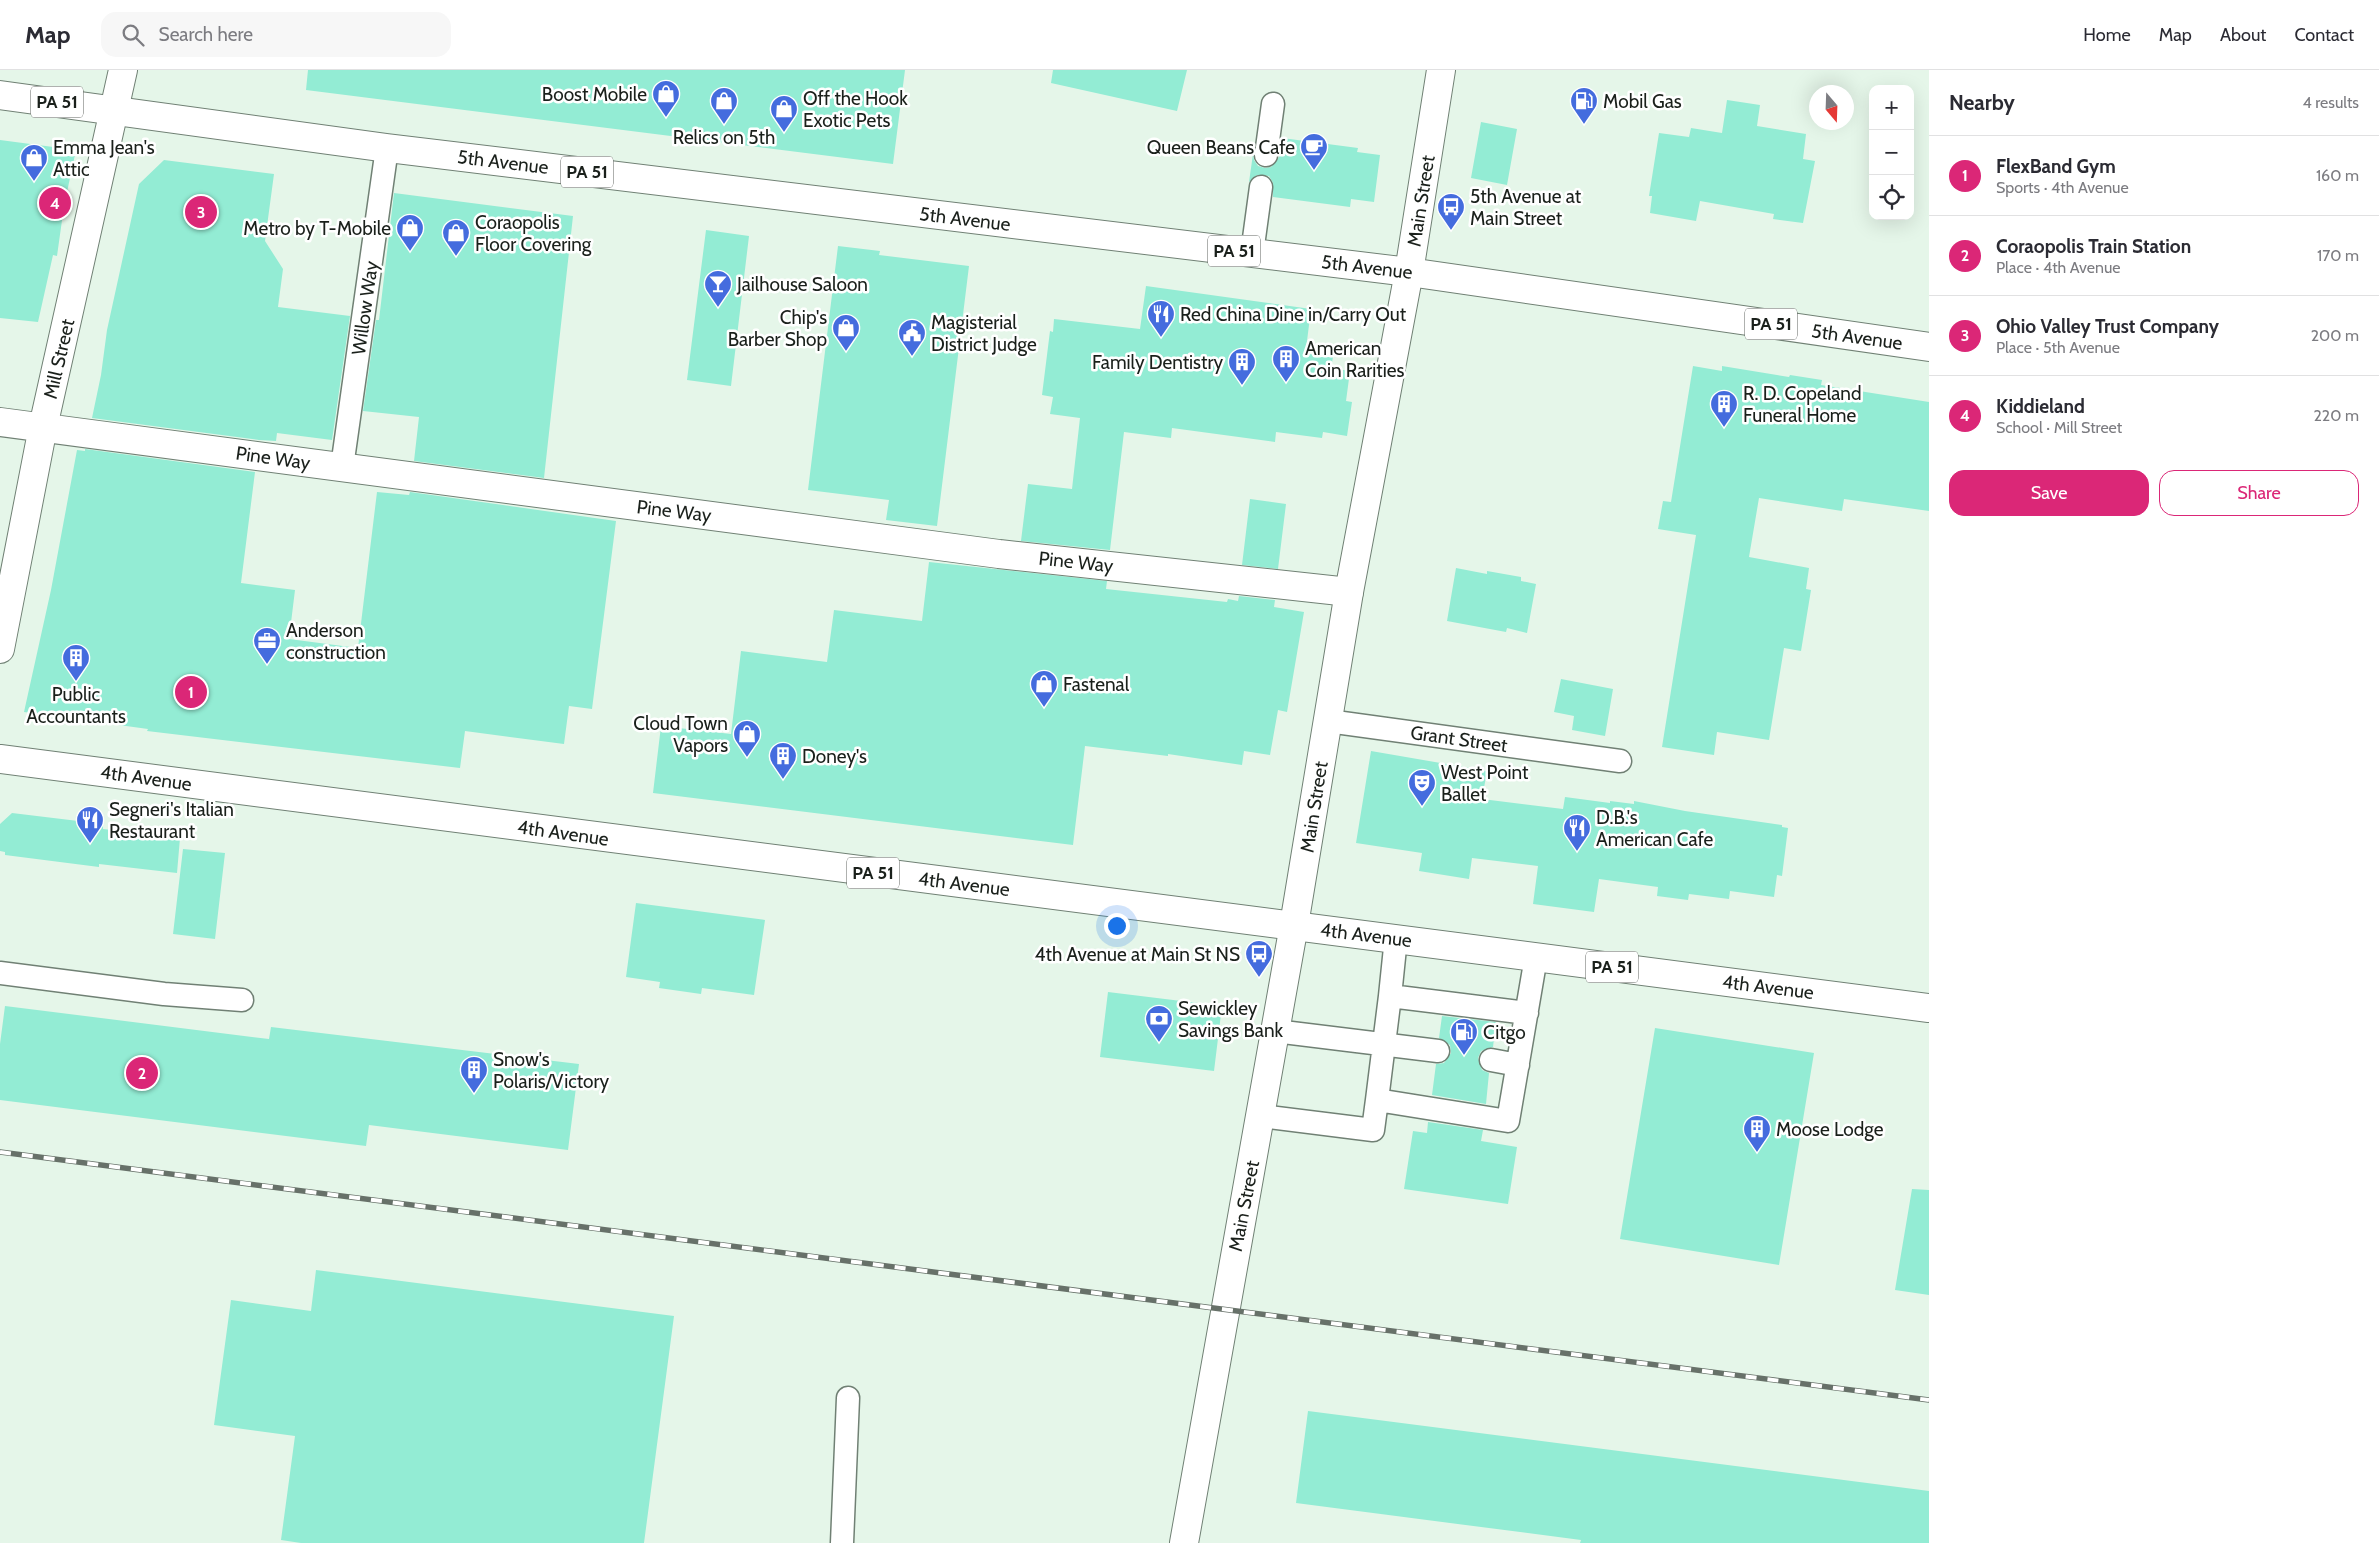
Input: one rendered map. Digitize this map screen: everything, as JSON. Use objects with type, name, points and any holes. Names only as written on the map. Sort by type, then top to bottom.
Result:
[{"type":"main road","name":"Mill Street","points":[[0,649],[43,427],[123,70]]},
{"type":"main road","name":"Main Street","points":[[1184,1543],[1215,1359],[1261,1116],[1349,592],[1409,272],[1441,70]]},
{"type":"main road","name":"5th Avenue","points":[[0,95],[115,109],[388,148],[1409,272],[1929,347]]},
{"type":"main road","name":"Pine Way","points":[[0,422],[999,554],[1349,592]]},
{"type":"main road","name":"4th Avenue","points":[[0,759],[631,842],[1396,938],[1929,1008]]},
{"type":"lane","points":[[1266,155],[1272,104]]},
{"type":"lane","name":"Willow Way","points":[[342,467],[388,148]]},
{"type":"lane","points":[[1252,252],[1261,187]]},
{"type":"lane","name":"Grant Street","points":[[1328,721],[1620,761]]},
{"type":"lane","points":[[1261,1116],[1373,1130],[1396,938]]},
{"type":"lane","points":[[1377,1100],[1508,1120],[1536,957]]},
{"type":"lane","points":[[0,973],[164,994],[242,1000]]},
{"type":"lane","points":[[1390,996],[1526,1013]]},
{"type":"lane","points":[[1275,1031],[1438,1052]]},
{"type":"lane","points":[[1491,1060],[1518,1065]]},
{"type":"lane","points":[[842,1543],[848,1398]]},
{"type":"building","points":[[308,70],[905,70],[893,164],[306,90]]},
{"type":"building","points":[[1053,70],[1187,70],[1177,111],[1051,83]]},
{"type":"building","points":[[1727,100],[1760,105],[1757,126],[1806,134],[1803,159],[1815,161],[1803,223],[1773,219],[1774,214],[1700,201],[1696,221],[1650,213],[1652,196],[1649,196],[1659,133],[1689,137],[1691,128],[1722,133]]},
{"type":"building","points":[[1481,122],[1517,129],[1507,185],[1471,178]]},
{"type":"building","name":"Queen Beans Cafe","points":[[1282,138],[1358,148],[1357,152],[1380,155],[1374,202],[1351,199],[1350,207],[1273,197],[1273,183],[1269,176],[1257,175],[1249,182],[1253,154],[1258,166],[1271,167],[1279,157]]},
{"type":"building","points":[[0,140],[76,150],[64,206],[57,256],[53,255],[38,322],[0,318]]},
{"type":"building","points":[[164,160],[274,174],[265,241],[283,269],[278,307],[350,316],[332,440],[277,433],[276,441],[259,440],[92,418],[101,375],[107,330],[139,184]]},
{"type":"building","points":[[394,193],[573,216],[544,478],[414,461],[419,417],[363,411],[376,320],[379,320]]},
{"type":"building","name":"Jailhouse Saloon","points":[[706,230],[749,236],[731,386],[687,380]]},
{"type":"building","name":"Magisterial District Judge","points":[[838,246],[880,251],[879,255],[969,266],[937,526],[886,520],[889,500],[808,490]]},
{"type":"building","points":[[1146,286],[1311,309],[1306,349],[1310,350],[1309,354],[1333,357],[1331,368],[1350,371],[1346,401],[1352,402],[1347,436],[1323,432],[1322,438],[1276,432],[1275,442],[1172,428],[1171,438],[1124,432],[1110,550],[1021,541],[1028,484],[1072,489],[1080,418],[1050,414],[1053,397],[1042,395],[1050,331],[1053,332],[1054,319],[1140,329]]},
{"type":"building","points":[[1693,366],[1722,371],[1722,366],[1789,377],[1790,375],[1822,380],[1821,385],[1929,402],[1929,511],[1844,499],[1842,511],[1759,498],[1749,557],[1809,568],[1806,589],[1811,590],[1801,651],[1784,648],[1769,740],[1717,732],[1714,755],[1662,747],[1696,535],[1658,529],[1663,501],[1671,502]]},
{"type":"building","points":[[85,449],[255,472],[241,583],[295,590],[289,639],[358,648],[377,492],[409,495],[410,492],[616,521],[592,709],[569,706],[564,744],[465,731],[460,768],[147,731],[148,729],[24,712],[51,590],[77,450],[85,451]]},
{"type":"building","points":[[1250,499],[1286,504],[1278,569],[1242,565]]},
{"type":"building","points":[[929,562],[1107,581],[1106,589],[1227,602],[1228,599],[1238,601],[1239,596],[1275,600],[1274,607],[1304,612],[1287,712],[1278,710],[1270,755],[1244,751],[1242,765],[1168,754],[1168,756],[1085,746],[1073,845],[653,793],[661,726],[731,734],[741,651],[827,662],[834,610],[922,621]]},
{"type":"building","points":[[1456,568],[1487,574],[1487,571],[1521,577],[1521,581],[1536,584],[1527,633],[1507,628],[1506,632],[1447,621]]},
{"type":"building","points":[[1561,679],[1613,689],[1605,736],[1572,730],[1574,716],[1554,712]]},
{"type":"building","points":[[1371,751],[1487,771],[1482,799],[1563,809],[1565,797],[1610,803],[1610,801],[1634,804],[1634,801],[1685,811],[1782,825],[1782,827],[1788,828],[1782,876],[1777,875],[1774,897],[1730,891],[1729,899],[1689,894],[1688,900],[1657,896],[1658,887],[1599,879],[1594,912],[1533,904],[1538,866],[1472,858],[1469,879],[1419,871],[1422,853],[1356,843]]},
{"type":"building","name":"Segneri's Italian Restaurant","points":[[12,813],[103,824],[103,829],[180,838],[177,873],[99,864],[99,867],[5,855],[5,852],[0,851],[0,824]]},
{"type":"building","points":[[183,849],[225,853],[215,939],[173,934]]},
{"type":"building","points":[[636,903],[765,920],[754,995],[702,988],[701,994],[659,988],[660,982],[626,977]]},
{"type":"building","name":"Sewickley Savings Bank","points":[[1108,992],[1222,1006],[1214,1071],[1100,1057]]},
{"type":"building","points":[[5,1006],[269,1039],[271,1027],[579,1064],[568,1150],[369,1125],[366,1146],[0,1100],[0,1044]]},
{"type":"building","name":"Citgo","points":[[1442,1016],[1496,1022],[1493,1047],[1481,1051],[1478,1058],[1482,1070],[1489,1073],[1486,1104],[1432,1095],[1436,1064],[1444,1063],[1451,1053],[1450,1045],[1439,1038]]},
{"type":"building","points":[[1655,1028],[1814,1053],[1779,1265],[1620,1239]]},
{"type":"building","points":[[1428,1122],[1483,1130],[1481,1141],[1517,1147],[1508,1204],[1404,1189],[1413,1131],[1427,1133]]},
{"type":"building","points":[[1912,1189],[1929,1190],[1929,1295],[1895,1290]]},
{"type":"building","points":[[316,1270],[674,1316],[644,1543],[301,1543],[281,1540],[295,1436],[214,1425],[231,1300],[311,1311]]},
{"type":"building","points":[[1308,1411],[1929,1491],[1929,1543],[1580,1543],[1581,1540],[1296,1503]]},
{"type":"railway","points":[[0,1152],[1929,1400]]},
{"type":"place","name":"Boost Mobile","points":[[666,118]]},
{"type":"place","name":"Relics on 5th","points":[[724,125]]},
{"type":"place","name":"Mobil Gas","points":[[1584,125]]},
{"type":"place","name":"Off the Hook Exotic Pets","points":[[784,133]]},
{"type":"place","name":"Queen Beans Cafe","points":[[1314,171]]},
{"type":"place","name":"Emma Jean's Attic","points":[[34,182]]},
{"type":"place","name":"Kiddieland","points":[[55,203]]},
{"type":"place","name":"Ohio Valley Trust Company","points":[[201,212]]},
{"type":"place","name":"5th Avenue at Main Street","points":[[1451,231]]},
{"type":"place","name":"Metro by T-Mobile","points":[[410,252]]},
{"type":"place","name":"Coraopolis Floor Covering","points":[[456,257]]},
{"type":"place","name":"Jailhouse Saloon","points":[[718,308]]},
{"type":"place","name":"Red China Dine in/Carry Out","points":[[1161,338]]},
{"type":"place","name":"Chip's Barber Shop","points":[[846,352]]},
{"type":"place","name":"Magisterial District Judge","points":[[912,357]]},
{"type":"place","name":"American Coin Rarities","points":[[1286,383]]},
{"type":"place","name":"Family Dentistry","points":[[1242,386]]},
{"type":"place","name":"R. D. Copeland Funeral Home","points":[[1724,428]]},
{"type":"place","name":"Anderson construction","points":[[267,665]]},
{"type":"place","name":"Public Accountants","points":[[76,682]]},
{"type":"place","name":"FlexBand Gym","points":[[191,692]]},
{"type":"place","name":"Fastenal","points":[[1044,708]]},
{"type":"place","name":"Cloud Town Vapors","points":[[747,758]]},
{"type":"place","name":"Doney's","points":[[783,780]]},
{"type":"place","name":"West Point Ballet","points":[[1422,807]]},
{"type":"place","name":"Segneri's Italian Restaurant","points":[[90,844]]},
{"type":"place","name":"D.B.'s American Cafe","points":[[1577,852]]},
{"type":"place","name":"4th Avenue at Main St NS","points":[[1259,978]]},
{"type":"place","name":"Sewickley Savings Bank","points":[[1159,1043]]},
{"type":"place","name":"Citgo","points":[[1464,1056]]},
{"type":"place","name":"Coraopolis Train Station","points":[[142,1073]]},
{"type":"place","name":"Snow's Polaris/Victory","points":[[474,1094]]},
{"type":"place","name":"Moose Lodge","points":[[1757,1153]]}]
